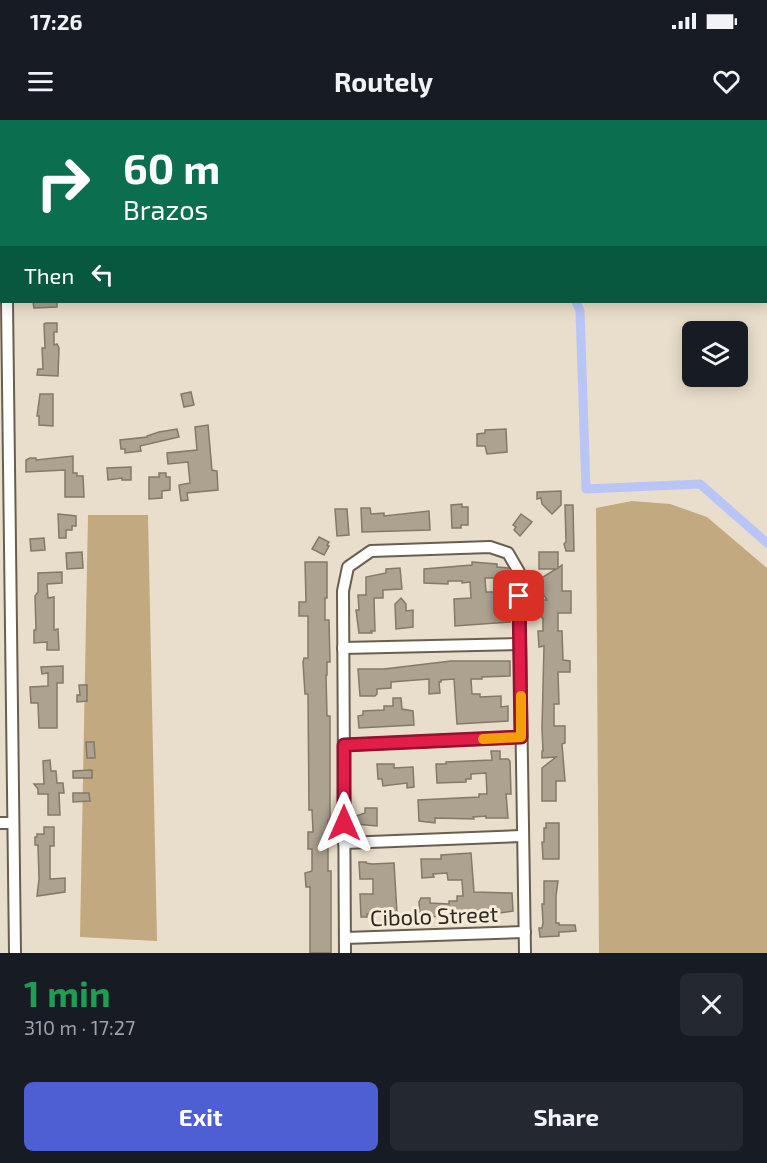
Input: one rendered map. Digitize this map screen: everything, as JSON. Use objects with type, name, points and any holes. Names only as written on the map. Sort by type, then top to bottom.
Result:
[{"type":"street","points":[[7,303],[15,953]]},
{"type":"street","points":[[345,953],[343,591],[348,567],[371,551],[490,547],[508,553],[519,572],[525,953]]},
{"type":"street","points":[[343,648],[520,644]]},
{"type":"street","points":[[344,745],[521,737]]},
{"type":"street","points":[[0,823],[13,823]]},
{"type":"street","points":[[344,843],[523,836]]},
{"type":"street","name":"Cibolo Street","points":[[345,938],[525,932]]},
{"type":"shaded area","points":[[632,501],[670,504],[707,517],[767,568],[767,953],[599,953],[596,508]]},
{"type":"shaded area","points":[[88,515],[148,515],[157,941],[80,937]]},
{"type":"building","points":[[33,303],[57,303],[57,307],[34,308]]},
{"type":"building","points":[[57,323],[54,345],[57,344],[59,348],[58,376],[37,375],[38,369],[43,369],[42,348],[45,348],[44,324]]},
{"type":"building","points":[[191,392],[194,405],[184,407],[181,394]]},
{"type":"building","points":[[40,394],[53,394],[53,426],[39,425],[39,416],[37,416]]},
{"type":"building","points":[[208,425],[212,470],[217,471],[218,490],[187,493],[188,500],[181,501],[179,485],[190,483],[188,462],[168,464],[167,453],[197,450],[195,427]]},
{"type":"building","points":[[177,429],[179,437],[140,446],[141,451],[125,453],[125,449],[121,449],[120,440],[147,437]]},
{"type":"building","points":[[506,429],[507,452],[487,454],[485,446],[477,446],[477,434],[485,433],[485,430]]},
{"type":"building","points":[[73,456],[73,473],[83,476],[84,497],[65,497],[65,470],[26,472],[26,460],[30,458],[36,458],[36,460]]},
{"type":"building","points":[[131,467],[131,480],[122,480],[122,478],[108,480],[107,468]]},
{"type":"building","points":[[159,473],[166,473],[166,477],[170,477],[170,490],[162,491],[162,498],[149,499],[149,477],[159,477]]},
{"type":"building","points":[[561,491],[561,505],[552,514],[542,504],[541,498],[537,499],[537,492]]},
{"type":"building","points":[[462,504],[462,507],[468,507],[468,525],[452,528],[451,505]]},
{"type":"building","points":[[565,505],[573,505],[574,551],[566,551],[564,544],[566,542]]},
{"type":"building","points":[[361,508],[370,508],[371,514],[384,513],[384,516],[429,511],[430,530],[362,532]]},
{"type":"building","points":[[335,509],[347,509],[349,535],[337,536]]},
{"type":"building","points":[[58,514],[76,516],[76,526],[72,526],[72,530],[66,530],[66,538],[59,538]]},
{"type":"building","points":[[521,514],[532,522],[520,536],[514,530],[516,527],[513,525]]},
{"type":"building","points":[[319,537],[329,542],[324,555],[312,549]]},
{"type":"building","points":[[44,538],[45,550],[31,551],[30,539]]},
{"type":"building","points":[[82,552],[83,568],[67,569],[66,553]]},
{"type":"building","points":[[539,552],[558,552],[558,568],[562,565],[562,591],[571,591],[571,613],[558,613],[558,631],[562,631],[563,660],[570,661],[570,672],[558,672],[559,704],[554,704],[554,726],[565,726],[565,743],[562,744],[565,781],[556,781],[556,801],[542,801],[542,768],[556,757],[542,758],[544,646],[539,647],[538,631],[543,631],[543,618],[541,609],[533,609],[533,600],[547,600],[535,582],[556,569],[539,569]]},
{"type":"building","points":[[305,562],[327,562],[325,620],[329,620],[330,662],[327,662],[326,675],[327,716],[330,716],[328,871],[331,871],[331,953],[310,953],[310,887],[306,887],[305,873],[312,871],[312,849],[308,849],[308,832],[313,832],[312,810],[309,810],[308,694],[305,694],[303,662],[304,658],[308,658],[308,616],[299,616],[299,602],[306,602]]},
{"type":"building","points":[[472,562],[497,564],[497,567],[508,568],[508,591],[500,591],[500,578],[485,578],[486,592],[495,592],[496,605],[509,604],[510,622],[455,626],[454,599],[471,598],[470,582],[424,583],[424,569],[472,565]]},
{"type":"building","points":[[400,568],[402,589],[383,590],[383,598],[374,598],[375,631],[359,633],[356,610],[359,610],[358,595],[366,595],[366,577],[386,573],[386,569]]},
{"type":"building","points":[[62,572],[62,583],[47,584],[48,598],[54,597],[54,630],[58,629],[59,650],[47,650],[47,642],[34,643],[38,573]]},
{"type":"building","points":[[401,598],[406,604],[406,611],[413,610],[413,627],[396,629],[395,604]]},
{"type":"building","points":[[451,661],[510,661],[510,676],[471,679],[472,694],[480,694],[480,697],[501,696],[501,707],[508,706],[508,721],[457,724],[454,679],[439,682],[440,693],[429,694],[429,679],[391,682],[391,688],[377,689],[375,696],[360,696],[358,669],[384,669]]},
{"type":"building","points":[[63,666],[63,683],[57,683],[57,728],[39,728],[38,703],[31,703],[30,687],[48,686],[48,673],[42,674],[41,667]]},
{"type":"building","points":[[79,685],[87,685],[87,701],[77,702],[77,695],[80,695]]},
{"type":"building","points":[[393,698],[401,698],[402,709],[413,711],[414,725],[359,728],[358,716],[363,715],[363,711],[384,710],[384,706],[393,706]]},
{"type":"building","points":[[86,742],[94,742],[95,758],[87,758]]},
{"type":"building","points":[[491,751],[500,751],[500,759],[510,761],[511,794],[506,794],[508,818],[486,818],[486,816],[473,817],[474,819],[435,818],[435,823],[419,821],[418,800],[479,797],[479,794],[487,794],[486,773],[471,774],[471,779],[466,779],[466,782],[437,783],[436,764],[492,760]]},
{"type":"building","points":[[50,760],[51,771],[56,771],[57,783],[63,783],[64,793],[59,793],[60,815],[48,815],[48,794],[38,794],[38,789],[34,784],[44,784],[43,761]]},
{"type":"building","points":[[377,764],[394,764],[394,768],[413,767],[414,787],[407,788],[407,783],[383,786],[382,779],[378,779]]},
{"type":"building","points":[[92,770],[92,778],[73,778],[73,771]]},
{"type":"building","points":[[73,793],[89,793],[90,801],[73,802]]},
{"type":"building","points":[[365,808],[377,808],[377,826],[356,824],[356,816],[365,813]]},
{"type":"building","points":[[546,823],[559,823],[559,859],[543,859],[542,842],[544,842]]},
{"type":"building","points":[[44,827],[54,827],[54,846],[50,846],[50,879],[65,878],[65,892],[37,896],[38,845],[35,845],[35,837],[37,834],[44,834]]},
{"type":"building","points":[[471,853],[474,892],[512,893],[513,911],[486,915],[420,917],[421,898],[430,898],[430,903],[449,904],[449,901],[457,901],[457,896],[463,896],[462,880],[448,880],[447,873],[422,878],[421,859],[441,859],[441,855]]},
{"type":"building","points":[[359,862],[394,863],[397,913],[367,914],[367,917],[361,917],[360,894],[373,894],[373,879],[360,879]]},
{"type":"building","points":[[544,881],[558,881],[556,923],[575,925],[576,931],[559,932],[559,936],[540,937],[539,928],[542,928],[543,923]]},
{"type":"waterway","points":[[576,303],[580,311],[586,489],[700,484],[767,543]]},
{"type":"slow traffic","points":[[483,739],[521,737],[521,696]]},
{"type":"route","points":[[344,823],[344,745],[521,737],[519,596]]}]
